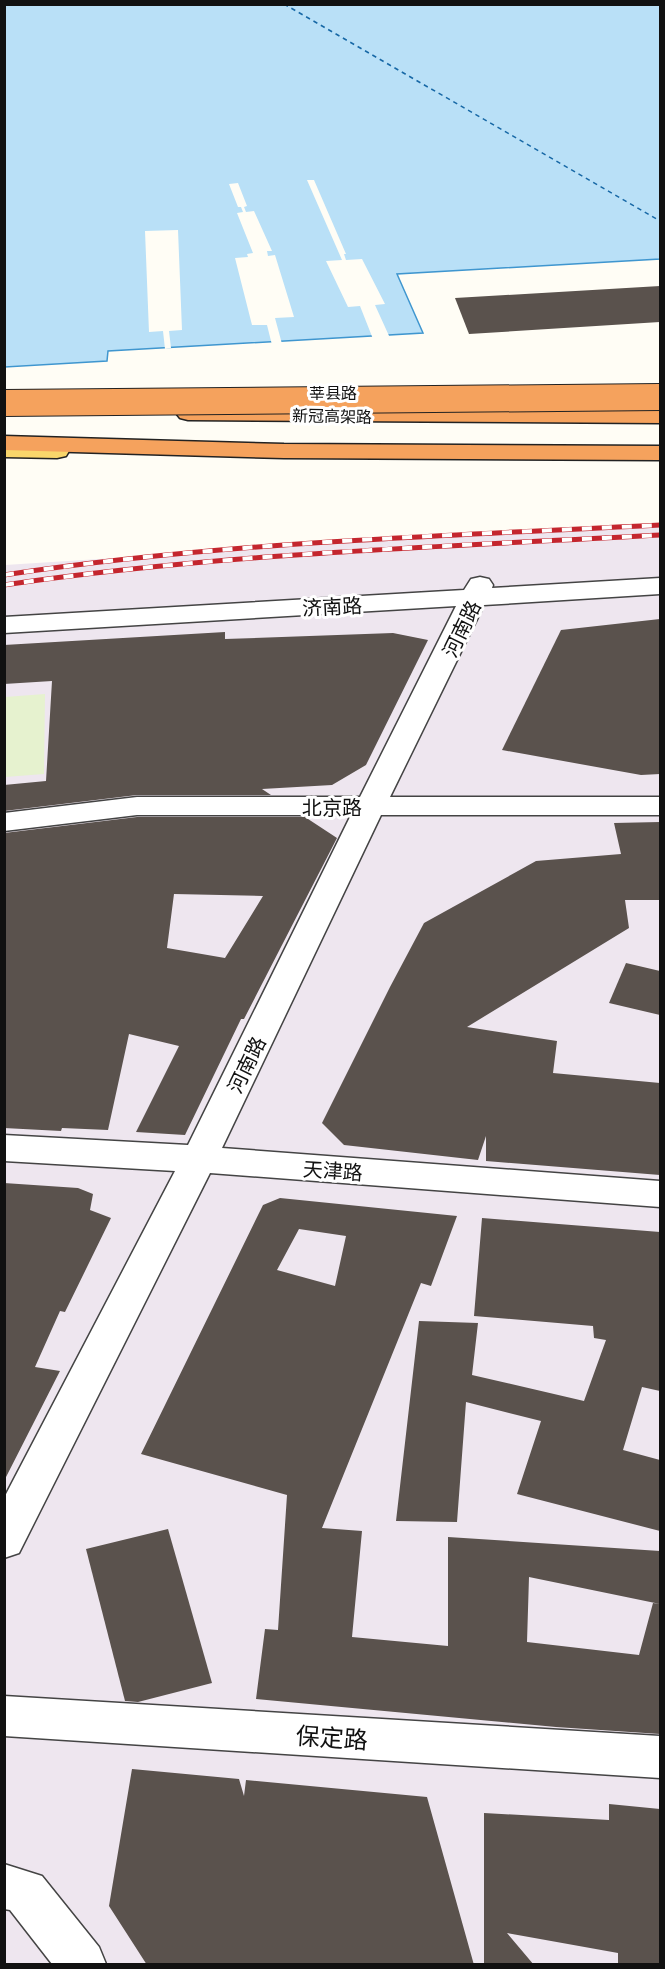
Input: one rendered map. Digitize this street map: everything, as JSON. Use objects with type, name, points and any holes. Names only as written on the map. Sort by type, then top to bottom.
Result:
[{"type":"highway","points":[[4,403],[660,397]]},
{"type":"highway","name":"新冠高架路","points":[[4,412],[660,416]]},
{"type":"highway","name":"新冠高架路","points":[[35,442],[660,437]]},
{"type":"highway","points":[[4,442],[284,451],[660,454]]},
{"type":"main road","name":"莘县路","points":[[4,395],[374,392],[660,397]]},
{"type":"main road","points":[[4,450],[660,454]]},
{"type":"street","name":"济南路","points":[[4,625],[478,592],[660,573]]},
{"type":"street","name":"济南路","points":[[4,611],[276,594],[478,592],[660,586]]},
{"type":"street","name":"河南路","points":[[4,1540],[199,1160],[370,807],[478,592]]},
{"type":"street","name":"北京路","points":[[4,822],[137,806],[660,806]]},
{"type":"street","name":"天津路","points":[[4,1148],[660,1194]]},
{"type":"street","name":"保定路","points":[[4,1716],[660,1757]]},
{"type":"street","points":[[4,1886],[25,1892],[82,1965]]},
{"type":"shaded area","points":[[660,523],[660,1964],[5,1964],[5,565]]},
{"type":"green space","points":[[45,694],[44,774],[5,777],[5,697]]},
{"type":"water","points":[[5,5],[660,5],[660,259],[397,274],[423,333],[108,351],[107,361],[5,367]]},
{"type":"pier","points":[[307,180],[314,180],[346,254],[344,254],[346,260],[362,259],[385,304],[375,305],[390,338],[373,339],[360,306],[348,307],[326,261],[342,260]]},
{"type":"pier","points":[[238,183],[247,206],[244,207],[246,212],[254,211],[272,251],[267,251],[268,256],[275,255],[294,317],[275,318],[282,344],[272,345],[267,325],[252,325],[235,258],[248,257],[247,254],[253,253],[237,213],[243,212],[241,207],[238,207],[229,184]]},
{"type":"pier","points":[[178,230],[182,330],[169,331],[171,348],[165,349],[163,331],[149,332],[145,231]]},
{"type":"building","points":[[660,286],[660,322],[469,334],[455,298]]},
{"type":"building","points":[[660,619],[660,774],[641,775],[502,750],[561,630]]},
{"type":"building","points":[[225,632],[225,639],[393,633],[428,640],[366,765],[332,785],[262,789],[271,795],[137,795],[4,811],[4,785],[46,781],[52,681],[4,684],[4,645]]},
{"type":"building","points":[[137,817],[305,817],[337,838],[244,1019],[241,1019],[185,1135],[136,1132],[179,1046],[129,1034],[108,1130],[62,1128],[61,1131],[4,1128],[4,833]],"holes":[[[174,894],[263,896],[225,958],[167,948]]]},
{"type":"building","points":[[660,822],[660,900],[625,900],[629,928],[467,1027],[557,1041],[553,1073],[660,1083],[660,1175],[486,1161],[486,1136],[478,1160],[344,1145],[322,1123],[424,923],[536,861],[621,854],[614,823]]},
{"type":"building","points":[[626,963],[660,971],[660,1015],[609,1003]]},
{"type":"building","points":[[4,1183],[78,1188],[93,1194],[90,1210],[111,1218],[65,1312],[60,1311],[35,1367],[60,1371],[4,1481]]},
{"type":"building","points":[[280,1198],[457,1216],[431,1286],[421,1283],[322,1528],[362,1531],[352,1637],[448,1646],[448,1537],[660,1551],[660,1604],[660,1734],[556,1727],[256,1699],[265,1629],[278,1630],[287,1495],[141,1454],[263,1205]],"holes":[[[299,1229],[346,1236],[335,1286],[277,1270]],[[529,1577],[660,1604],[653,1603],[639,1655],[527,1642]]]},
{"type":"building","points":[[482,1218],[660,1232],[660,1391],[642,1387],[623,1450],[660,1460],[660,1531],[517,1494],[541,1421],[466,1402],[457,1522],[396,1521],[419,1321],[478,1323],[472,1375],[584,1401],[606,1340],[594,1338],[593,1326],[474,1316]]},
{"type":"building","points":[[168,1529],[212,1683],[138,1702],[125,1701],[86,1549]]},
{"type":"building","points":[[132,1769],[239,1779],[244,1796],[246,1780],[427,1797],[474,1965],[147,1965],[109,1906]]},
{"type":"building","points":[[609,1804],[660,1809],[660,1965],[618,1965],[618,1953],[507,1933],[534,1965],[484,1965],[484,1813],[609,1820]]},
{"type":"ferry route","points":[[284,4],[660,221]]},
{"type":"railway","points":[[4,575],[86,564],[250,548],[660,525]]},
{"type":"railway","points":[[4,585],[86,574],[250,558],[660,535]]}]
